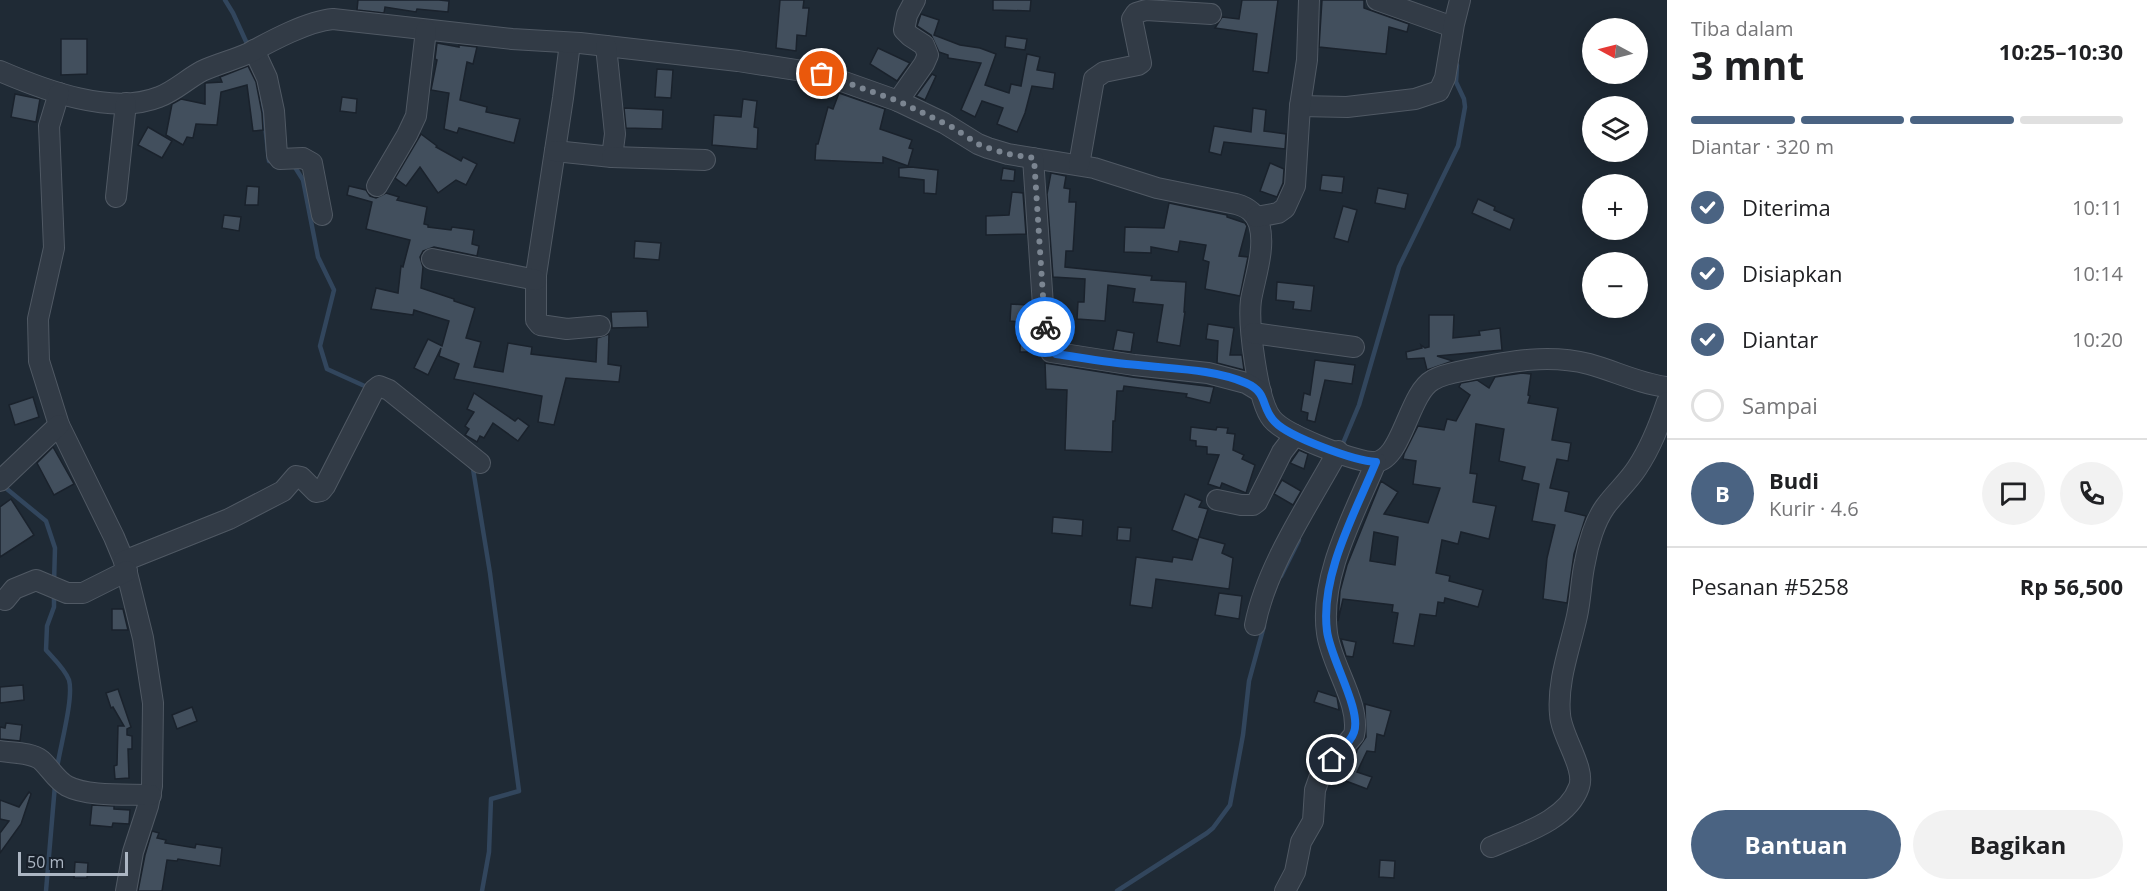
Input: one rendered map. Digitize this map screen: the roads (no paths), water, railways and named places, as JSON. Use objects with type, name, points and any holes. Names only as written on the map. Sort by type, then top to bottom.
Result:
[{"type":"street","points":[[898,101],[928,55],[924,45],[904,30],[907,15],[915,0]]},
{"type":"street","points":[[1256,217],[1278,213],[1290,200],[1295,186],[1300,106],[1307,60],[1310,0]]},
{"type":"street","points":[[1377,0],[1453,27]]},
{"type":"street","points":[[1300,106],[1347,107],[1414,99],[1434,94],[1442,86],[1445,78],[1460,0]]},
{"type":"street","points":[[1079,165],[1094,79],[1099,74],[1141,63],[1132,24],[1133,15],[1146,10],[1211,14]]},
{"type":"street","points":[[0,71],[59,93],[107,102],[126,103],[160,97],[201,72],[313,23],[338,19],[426,30],[606,46],[822,74],[898,101],[952,127],[978,144],[1008,154],[1079,165],[1172,192],[1242,206],[1250,210],[1256,217],[1261,238],[1250,310],[1261,393],[1266,409],[1273,420],[1294,435],[1376,462],[1385,458],[1392,450],[1416,397],[1432,380],[1452,373],[1521,360],[1548,358],[1586,364],[1667,387]]},
{"type":"street","points":[[377,186],[416,116],[426,30]]},
{"type":"street","points":[[570,43],[536,280],[536,320],[540,325],[567,328],[600,326]]},
{"type":"street","points":[[606,46],[615,134],[612,157]]},
{"type":"street","points":[[251,51],[267,78],[274,111],[277,155],[280,159],[303,158],[312,163],[322,215]]},
{"type":"street","points":[[59,93],[49,126],[54,248],[42,301],[38,334],[39,361],[59,424],[114,537],[125,566],[138,615],[152,691],[151,795],[133,852],[126,891]]},
{"type":"street","points":[[116,197],[126,103]]},
{"type":"street","points":[[555,152],[612,157],[705,160]]},
{"type":"street","points":[[1034,158],[1046,335],[1051,352],[1134,365],[1209,373],[1246,383],[1261,393]]},
{"type":"street","points":[[432,259],[536,280]]},
{"type":"street","points":[[1252,333],[1354,346]]},
{"type":"street","points":[[5,600],[14,589],[36,580],[67,593],[83,593],[125,566],[229,519],[282,490],[296,476],[301,477],[315,492],[321,491],[374,390],[379,386],[389,390],[480,463]]},
{"type":"street","points":[[1491,847],[1538,826],[1563,810],[1576,795],[1581,784],[1579,770],[1562,728],[1560,708],[1562,682],[1578,613],[1589,544],[1604,508],[1637,469],[1650,447],[1667,402]]},
{"type":"street","points":[[0,481],[59,424]]},
{"type":"street","points":[[1217,500],[1253,505],[1261,497],[1282,452],[1294,435]]},
{"type":"street","points":[[1255,625],[1258,608],[1273,572],[1338,451]]},
{"type":"street","points":[[1285,891],[1295,872],[1300,842],[1313,821],[1315,790],[1321,773],[1354,735],[1351,705],[1331,652],[1325,616],[1334,566],[1376,462]]},
{"type":"street","points":[[0,751],[40,759],[60,781],[79,790],[151,795]]},
{"type":"waterway","points":[[225,0],[249,48]]},
{"type":"waterway","points":[[1341,448],[1359,405],[1399,267],[1458,146],[1465,107],[1456,82],[1457,65]]},
{"type":"waterway","points":[[262,97],[269,161],[273,162]]},
{"type":"waterway","points":[[293,164],[303,180],[318,257],[334,290],[320,346],[327,369],[369,388]]},
{"type":"waterway","points":[[470,466],[473,469],[490,573],[519,791],[491,799],[489,852],[482,891]]},
{"type":"waterway","points":[[2,485],[46,521],[55,548],[54,583]]},
{"type":"waterway","points":[[1281,576],[1299,540]]},
{"type":"waterway","points":[[54,595],[54,607],[47,626],[46,650],[65,672],[70,688],[57,768]]},
{"type":"waterway","points":[[1117,891],[1207,833],[1230,805],[1243,735],[1249,681],[1264,626]]},
{"type":"waterway","points":[[46,891],[55,785]]}]
